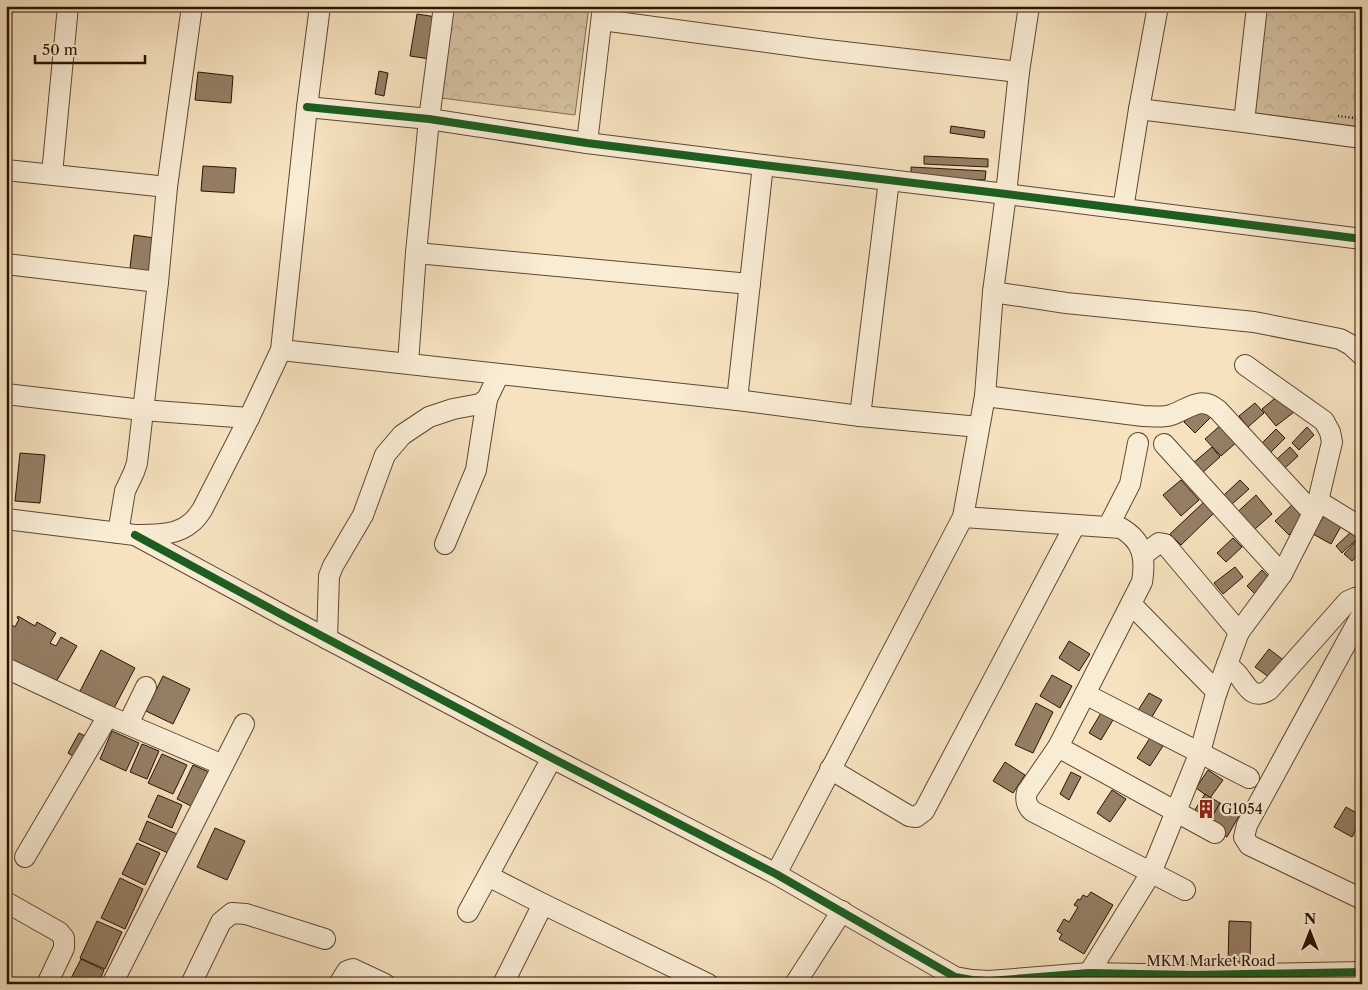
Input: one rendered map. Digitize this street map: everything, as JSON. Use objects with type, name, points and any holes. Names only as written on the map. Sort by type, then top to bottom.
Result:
[{"type":"street","points":[[52,174],[68,6]]},
{"type":"street","points":[[126,534],[125,491],[137,463],[167,187],[192,6]]},
{"type":"street","points":[[6,519],[154,536],[169,534],[192,522],[202,510],[281,350],[307,107],[320,6]]},
{"type":"street","points":[[408,364],[416,253],[429,119],[444,6]]},
{"type":"street","points":[[776,874],[963,517],[985,396],[994,292],[1019,72],[1029,6]]},
{"type":"street","points":[[1123,209],[1158,6]]},
{"type":"street","points":[[1244,122],[1257,6]]},
{"type":"street","points":[[587,142],[602,13],[808,48],[1019,72]]},
{"type":"street","points":[[307,107],[429,119],[763,165],[1362,239]]},
{"type":"street","points":[[1139,109],[1362,138]]},
{"type":"street","points":[[737,400],[763,165]]},
{"type":"street","points":[[6,170],[167,187]]},
{"type":"street","points":[[860,416],[889,180]]},
{"type":"street","points":[[416,253],[750,284]]},
{"type":"street","points":[[6,264],[158,282]]},
{"type":"street","points":[[994,292],[1066,303],[1254,322],[1340,340],[1351,345],[1362,355]]},
{"type":"street","points":[[281,350],[737,400],[860,416],[979,427]]},
{"type":"street","points":[[1085,978],[1151,872],[1200,752],[1217,692],[1239,632],[1282,574],[1316,507],[1332,442],[1330,432],[1324,421],[1245,365]]},
{"type":"street","points":[[445,544],[476,470],[487,400],[499,374]]},
{"type":"street","points":[[6,394],[142,410],[249,418]]},
{"type":"street","points":[[985,396],[1157,417],[1170,415],[1198,403],[1210,404],[1316,507],[1362,528]]},
{"type":"street","points":[[327,639],[329,576],[363,515],[385,455],[402,435],[429,417],[453,409],[480,404],[487,400]]},
{"type":"street","points":[[1108,527],[1130,484],[1138,443]]},
{"type":"street","points":[[1164,444],[1282,574]]},
{"type":"street","points":[[963,517],[1121,528],[1131,534],[1140,547],[1143,555],[1144,570],[1142,582],[1058,747],[1025,798],[1027,805],[1032,811],[1185,890]]},
{"type":"street","points":[[830,769],[909,816],[916,817],[924,811],[1075,525]]},
{"type":"street","name":"MKM Market Road","points":[[126,534],[776,874],[955,977],[989,981],[1362,972]]},
{"type":"street","points":[[1143,555],[1159,543],[1165,544],[1239,632]]},
{"type":"street","points":[[1227,664],[1240,677],[1245,686],[1255,694],[1263,694],[1269,690],[1348,601],[1362,597]]},
{"type":"street","points":[[1131,604],[1217,692]]},
{"type":"street","points":[[1362,614],[1247,825],[1244,836],[1249,845],[1362,898]]},
{"type":"street","points":[[6,668],[108,716],[223,765]]},
{"type":"street","points":[[128,724],[146,687]]},
{"type":"street","points":[[1085,694],[1250,778]]},
{"type":"street","points":[[26,857],[108,716]]},
{"type":"street","points":[[112,984],[244,724]]},
{"type":"street","points":[[1058,747],[1216,833]]},
{"type":"street","points":[[468,912],[552,758]]},
{"type":"street","points":[[488,876],[708,984]]},
{"type":"street","points":[[6,902],[59,932],[64,938],[64,948],[47,984]]},
{"type":"street","points":[[503,984],[543,904]]},
{"type":"street","points":[[795,984],[842,912]]},
{"type":"street","points":[[191,984],[221,922],[232,914],[246,914],[324,939]]},
{"type":"street","points":[[340,984],[348,971],[353,969],[384,984]]},
{"type":"green space","points":[[452,6],[589,6],[575,115],[441,98]]},
{"type":"green space","points":[[1266,6],[1362,6],[1362,127],[1255,113]]},
{"type":"building","points":[[417,14],[436,17],[430,59],[410,56]]},
{"type":"building","points":[[379,71],[388,73],[384,96],[375,94]]},
{"type":"building","points":[[198,72],[233,76],[231,103],[195,100]]},
{"type":"building","points":[[951,126],[985,131],[984,138],[950,133]]},
{"type":"building","points":[[924,156],[988,159],[988,167],[924,164]]},
{"type":"building","points":[[203,166],[236,168],[234,193],[201,191]]},
{"type":"building","points":[[911,167],[986,171],[985,180],[911,176]]},
{"type":"building","points":[[134,235],[161,239],[155,279],[129,276]]},
{"type":"building","points":[[1279,395],[1294,412],[1276,426],[1262,409]]},
{"type":"building","points":[[1255,403],[1264,413],[1248,427],[1239,416]]},
{"type":"building","points":[[1202,404],[1213,415],[1195,433],[1184,422]]},
{"type":"building","points":[[1222,424],[1238,441],[1221,456],[1205,439]]},
{"type":"building","points":[[1307,427],[1314,435],[1299,450],[1292,443]]},
{"type":"building","points":[[1276,429],[1285,438],[1270,453],[1261,444]]},
{"type":"building","points":[[1212,447],[1220,457],[1201,474],[1192,464]]},
{"type":"building","points":[[1290,447],[1298,456],[1285,468],[1277,459]]},
{"type":"building","points":[[20,453],[45,455],[40,503],[15,501]]},
{"type":"building","points":[[1181,480],[1199,500],[1181,516],[1163,495]]},
{"type":"building","points":[[1240,480],[1249,489],[1231,505],[1223,496]]},
{"type":"building","points":[[1256,495],[1272,514],[1247,536],[1231,518]]},
{"type":"building","points":[[1205,501],[1215,512],[1181,545],[1170,534]]},
{"type":"building","points":[[1294,503],[1307,517],[1289,535],[1275,521]]},
{"type":"building","points":[[1327,511],[1344,521],[1331,544],[1313,534]]},
{"type":"building","points":[[1352,531],[1358,538],[1342,553],[1336,546]]},
{"type":"building","points":[[1233,538],[1242,547],[1226,562],[1217,553]]},
{"type":"building","points":[[1359,538],[1362,540],[1362,552],[1352,561],[1344,554]]},
{"type":"building","points":[[1235,567],[1243,577],[1223,594],[1214,583]]},
{"type":"building","points":[[1262,570],[1272,581],[1257,596],[1247,586]]},
{"type":"building","points":[[18,616],[35,626],[37,622],[56,633],[50,643],[56,646],[61,637],[77,646],[53,687],[6,659],[6,636],[12,625],[15,627],[19,619],[17,618]]},
{"type":"building","points":[[1069,641],[1090,654],[1079,671],[1059,658]]},
{"type":"building","points":[[1269,649],[1286,662],[1273,680],[1255,667]]},
{"type":"building","points":[[101,650],[135,668],[111,714],[77,697]]},
{"type":"building","points":[[1052,675],[1072,686],[1060,708],[1040,696]]},
{"type":"building","points":[[163,676],[190,689],[173,724],[146,711]]},
{"type":"building","points":[[1149,693],[1162,700],[1150,720],[1137,712]]},
{"type":"building","points":[[1036,703],[1053,712],[1033,753],[1015,745]]},
{"type":"building","points":[[1101,713],[1113,720],[1101,740],[1089,733]]},
{"type":"building","points":[[112,731],[139,743],[126,771],[100,759]]},
{"type":"building","points":[[79,733],[91,739],[79,760],[68,753]]},
{"type":"building","points":[[1150,738],[1163,746],[1150,766],[1137,758]]},
{"type":"building","points":[[142,744],[159,751],[147,779],[130,772]]},
{"type":"building","points":[[162,754],[187,765],[173,794],[148,783]]},
{"type":"building","points":[[1005,762],[1025,775],[1013,793],[993,781]]},
{"type":"building","points":[[193,765],[209,772],[193,807],[177,799]]},
{"type":"building","points":[[1208,770],[1223,780],[1210,798],[1196,788]]},
{"type":"building","points":[[1071,772],[1081,777],[1069,800],[1060,794]]},
{"type":"building","points":[[1112,790],[1126,799],[1110,822],[1097,813]]},
{"type":"building","name":"G1054","points":[[1205,794],[1220,803],[1207,825],[1191,816]]},
{"type":"building","points":[[158,795],[182,805],[172,828],[148,817]]},
{"type":"building","points":[[1220,803],[1240,814],[1227,837],[1207,825]]},
{"type":"building","points":[[1346,807],[1362,816],[1352,837],[1334,827]]},
{"type":"building","points":[[147,821],[177,834],[168,853],[139,840]]},
{"type":"building","points":[[215,828],[245,841],[227,880],[197,867]]},
{"type":"building","points":[[137,843],[160,853],[145,885],[122,874]]},
{"type":"building","points":[[120,878],[143,889],[125,929],[101,918]]},
{"type":"building","points":[[1091,892],[1113,905],[1084,954],[1059,939],[1062,934],[1057,931],[1064,919],[1069,922],[1078,907],[1074,905],[1078,899],[1080,900],[1083,895],[1087,897]]},
{"type":"building","points":[[97,921],[122,932],[105,969],[80,958]]},
{"type":"building","points":[[1229,921],[1251,922],[1250,962],[1228,962]]},
{"type":"building","points":[[81,959],[104,970],[98,984],[68,984]]},
{"type":"cycle path","points":[[307,107],[429,119],[587,143],[1362,239]]},
{"type":"cycle path","points":[[135,535],[552,758],[776,874],[955,977],[989,981],[1089,973],[1194,975],[1362,972]]},
{"type":"place","name":"G1054","points":[[1206,809]]}]
